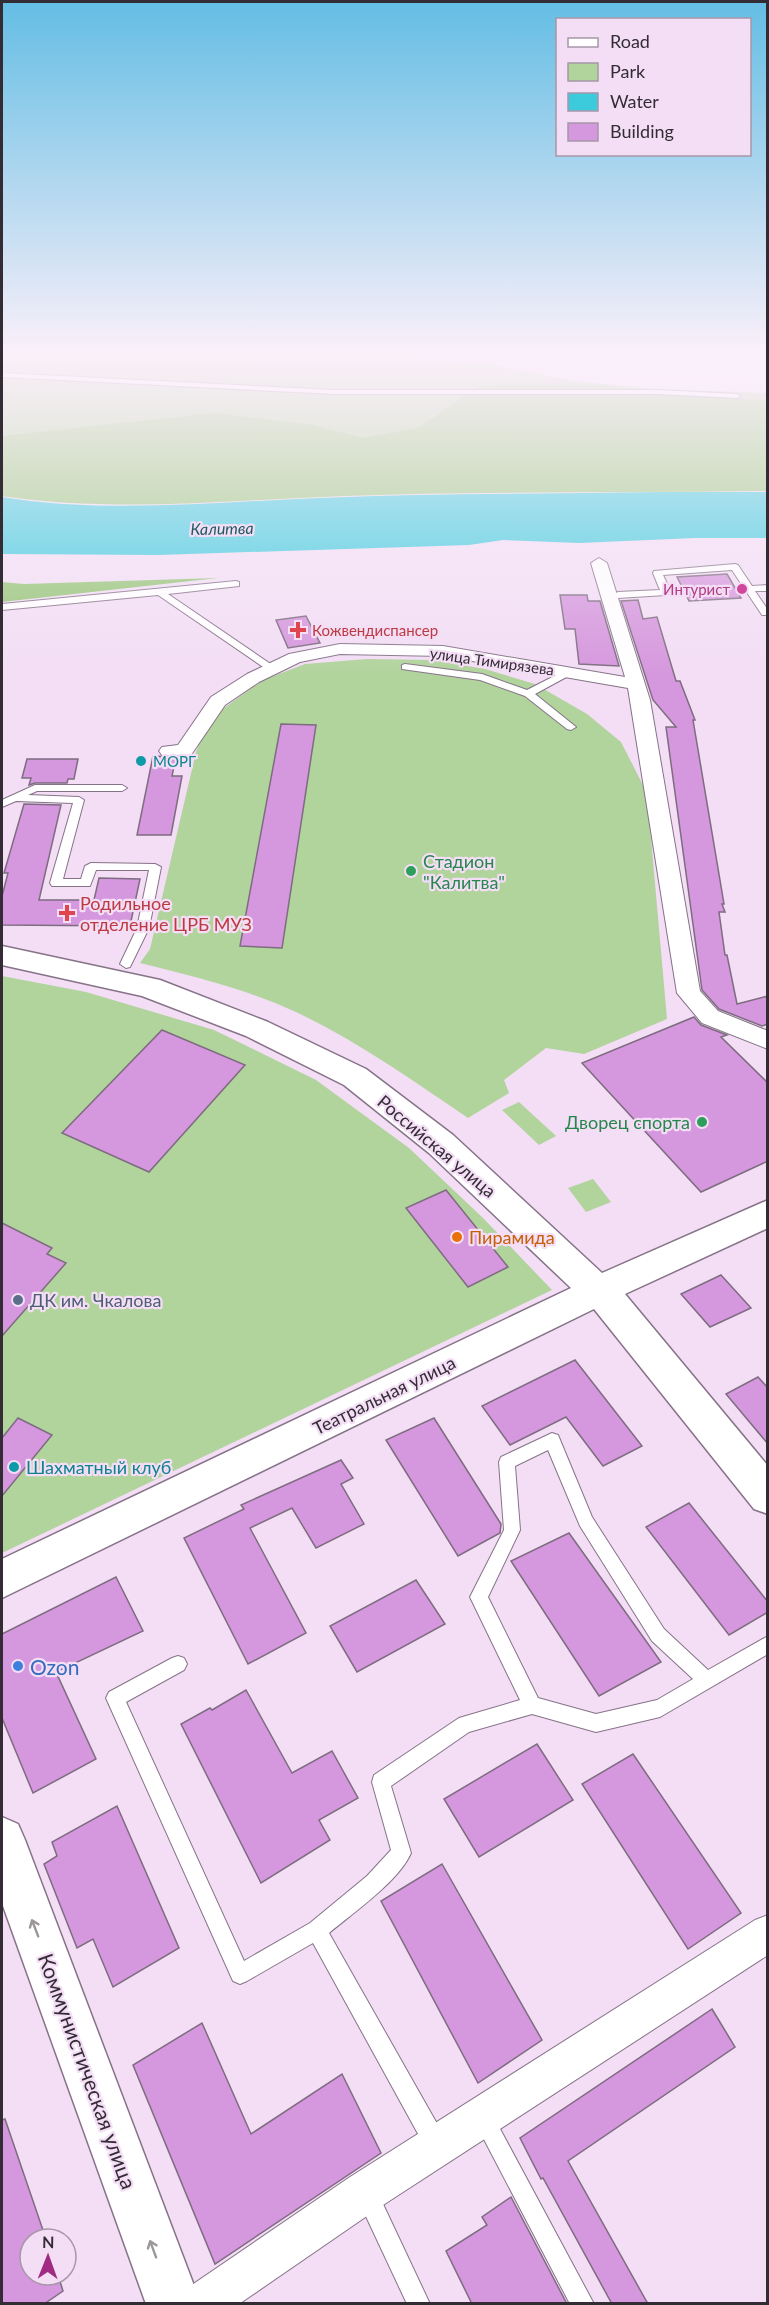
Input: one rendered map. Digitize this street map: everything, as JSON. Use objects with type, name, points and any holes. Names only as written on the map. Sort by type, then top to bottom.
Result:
[{"type":"street","points":[[599,563],[641,700],[689,993],[710,1017],[768,1041]]},
{"type":"street","name":"улица Тимирязева","points":[[169,751],[184,751],[218,701],[253,678],[295,658],[340,650],[443,651],[636,684]]},
{"type":"street","name":"Российская улица","points":[[2,956],[149,987],[257,1029],[356,1077],[441,1144],[600,1291],[768,1496]]},
{"type":"street","name":"Театральная улица","points":[[2,1580],[633,1274],[768,1214]]},
{"type":"street","name":"Коммунистическая улица","points":[[2,1840],[174,2304]]},
{"type":"street","points":[[201,2304],[365,2192],[768,1933]]},
{"type":"lane","points":[[618,595],[666,592],[657,573],[735,567],[765,613]]},
{"type":"lane","points":[[2,607],[89,598],[162,594],[236,584]]},
{"type":"lane","points":[[749,589],[768,588]]},
{"type":"lane","points":[[162,594],[272,669]]},
{"type":"lane","points":[[405,667],[482,677],[528,694],[571,726]]},
{"type":"lane","points":[[528,694],[569,672]]},
{"type":"lane","points":[[2,804],[35,788],[122,788]]},
{"type":"lane","points":[[14,798],[79,800],[56,883],[86,883],[91,866],[155,867],[143,928],[126,963]]},
{"type":"lane","points":[[532,1705],[479,1596],[512,1530],[507,1462],[552,1440],[586,1521],[658,1635],[707,1680]]},
{"type":"lane","points":[[178,1664],[115,1698],[240,1974],[317,1930],[374,1883],[401,1853],[381,1782],[465,1724],[532,1705],[596,1723],[660,1708],[768,1644]]},
{"type":"lane","points":[[317,1930],[437,2146]]},
{"type":"lane","points":[[483,2117],[583,2304]]},
{"type":"lane","points":[[365,2192],[419,2304]]},
{"type":"green space","points":[[2,463],[767,463],[767,487],[443,491],[178,503],[78,503],[2,496]]},
{"type":"green space","points":[[2,463],[767,463],[767,491],[399,494],[130,505],[87,504],[2,496]]},
{"type":"green space","points":[[218,578],[2,602],[2,582],[24,584]]},
{"type":"green space","name":"Стадион \"Калитва\"","points":[[367,659],[433,660],[485,669],[535,684],[587,714],[621,742],[647,793],[667,1019],[584,1054],[546,1048],[504,1080],[509,1093],[468,1118],[362,1048],[296,1012],[239,990],[140,963],[150,949],[196,752],[204,732],[217,713],[263,680],[305,664]]},
{"type":"green space","points":[[2,976],[86,992],[214,1030],[316,1080],[409,1148],[483,1218],[552,1290],[2,1553]]},
{"type":"green space","points":[[519,1102],[556,1136],[539,1145],[502,1110]]},
{"type":"green space","points":[[593,1179],[611,1202],[586,1212],[568,1188]]},
{"type":"water","name":"Калитва","points":[[767,492],[767,538],[695,538],[579,543],[503,540],[469,545],[159,555],[2,554],[2,497],[41,502],[121,506],[406,495]]},
{"type":"building","points":[[727,574],[741,598],[689,601],[677,577]]},
{"type":"building","points":[[560,595],[587,595],[588,601],[600,601],[619,666],[579,664],[575,629],[565,629]]},
{"type":"building","points":[[638,600],[643,619],[657,617],[676,681],[680,681],[695,720],[693,720],[724,904],[722,904],[725,912],[719,912],[725,955],[727,955],[737,1004],[768,996],[768,1024],[762,1026],[719,1009],[702,990],[666,727],[676,727],[653,700],[621,601]]},
{"type":"building","points":[[306,616],[320,643],[288,648],[276,620]]},
{"type":"building","points":[[281,724],[316,725],[282,948],[240,946]]},
{"type":"building","points":[[153,756],[176,757],[172,776],[182,776],[171,835],[137,835]]},
{"type":"building","points":[[27,759],[78,759],[74,779],[68,779],[67,783],[29,785],[31,778],[22,778]]},
{"type":"building","name":"Родильное отделение ЦРБ МУЗ","points":[[24,804],[61,805],[39,900],[94,900],[99,878],[140,879],[130,926],[2,925],[2,896],[8,873],[4,873]]},
{"type":"building","name":"Дворец спорта","points":[[694,1017],[701,1025],[727,1035],[721,1037],[768,1083],[768,1161],[701,1192],[582,1063]]},
{"type":"building","points":[[162,1030],[245,1065],[149,1172],[62,1133]]},
{"type":"building","points":[[446,1190],[508,1267],[468,1287],[406,1208]]},
{"type":"building","name":"ДК им. Чкалова","points":[[2,1223],[52,1248],[47,1254],[66,1263],[2,1336]]},
{"type":"building","points":[[721,1275],[751,1308],[710,1327],[681,1294]]},
{"type":"building","points":[[575,1360],[642,1446],[603,1466],[566,1417],[510,1445],[482,1406]]},
{"type":"building","points":[[758,1377],[768,1388],[768,1444],[726,1394]]},
{"type":"building","name":"Шахматный клуб","points":[[18,1418],[52,1435],[2,1496],[2,1438]]},
{"type":"building","points":[[434,1418],[501,1524],[500,1533],[458,1556],[386,1440]]},
{"type":"building","points":[[341,1460],[353,1478],[341,1484],[364,1524],[316,1548],[292,1508],[250,1528],[306,1633],[248,1664],[184,1538],[244,1509],[241,1505]]},
{"type":"building","points":[[689,1503],[768,1602],[768,1612],[729,1635],[646,1527]]},
{"type":"building","points":[[569,1533],[661,1662],[599,1696],[511,1561]]},
{"type":"building","points":[[116,1577],[143,1631],[56,1672],[96,1759],[33,1793],[2,1718],[2,1634]]},
{"type":"building","points":[[416,1580],[445,1624],[357,1672],[330,1626]]},
{"type":"building","points":[[246,1690],[292,1773],[332,1751],[358,1798],[319,1820],[330,1840],[261,1883],[181,1724],[210,1708],[212,1710]]},
{"type":"building","points":[[537,1744],[573,1800],[479,1857],[444,1799]]},
{"type":"building","points":[[633,1754],[741,1913],[688,1949],[582,1784]]},
{"type":"building","points":[[117,1806],[179,1948],[113,1987],[93,1939],[77,1948],[44,1864],[57,1856],[52,1842]]},
{"type":"building","points":[[442,1864],[542,2040],[478,2083],[381,1901]]},
{"type":"building","points":[[712,2009],[735,2047],[568,2161],[648,2304],[612,2304],[520,2138]]},
{"type":"building","points":[[202,2023],[251,2134],[342,2074],[381,2153],[215,2264],[133,2065]]},
{"type":"building","points":[[5,2119],[42,2227],[18,2227],[18,2287],[62,2287],[63,2291],[44,2304],[2,2304],[2,2120]]},
{"type":"building","points":[[511,2197],[567,2304],[472,2304],[446,2251],[487,2225],[482,2217]]},
{"type":"place","name":"Интурист","points":[[742,589]]},
{"type":"place","name":"Кожвендиспансер","points":[[298,630]]},
{"type":"place","name":"МОРГ","points":[[141,761]]},
{"type":"place","name":"Стадион \"Калитва\"","points":[[411,871]]},
{"type":"place","name":"Родильное отделение ЦРБ МУЗ","points":[[67,913]]},
{"type":"place","name":"Дворец спорта","points":[[702,1122]]},
{"type":"place","name":"Пирамида","points":[[457,1237]]},
{"type":"place","name":"ДК им. Чкалова","points":[[18,1300]]},
{"type":"place","name":"Шахматный клуб","points":[[14,1467]]},
{"type":"place","name":"Ozon","points":[[18,1666]]}]
